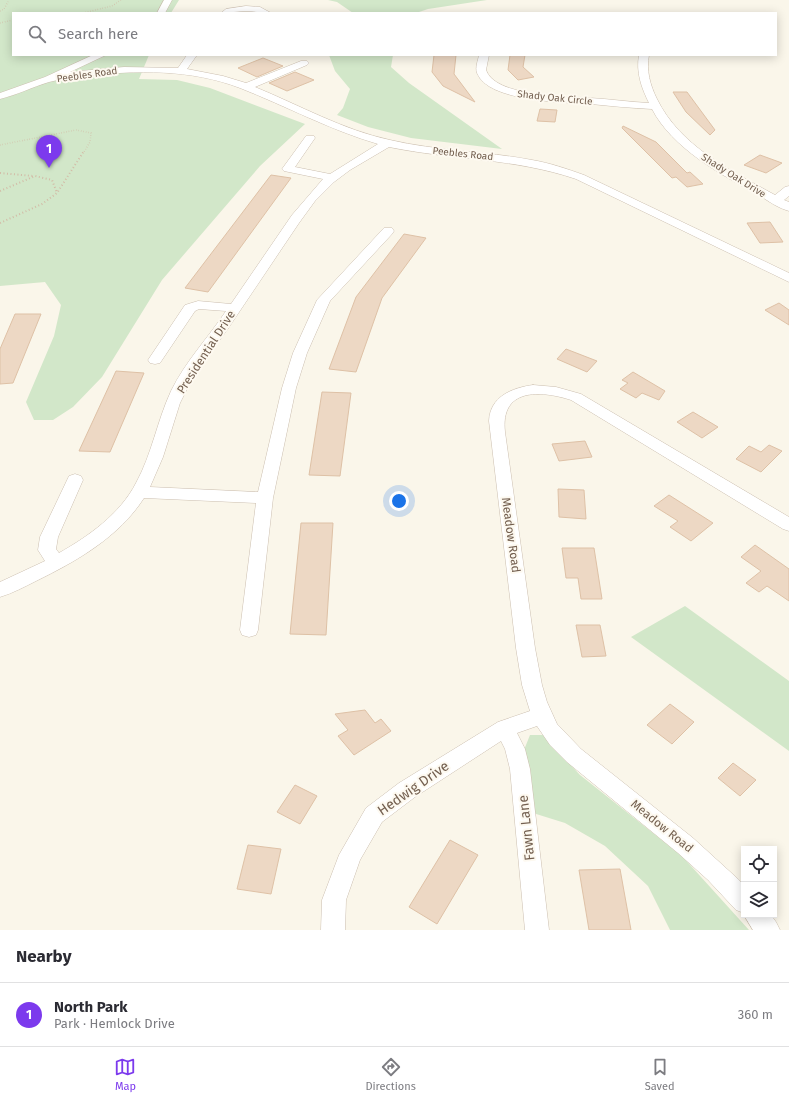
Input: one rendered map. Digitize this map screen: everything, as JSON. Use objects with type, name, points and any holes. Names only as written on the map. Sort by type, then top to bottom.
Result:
[{"type":"street","points":[[162,12],[168,0]]},
{"type":"street","points":[[228,12],[246,8],[265,12]]},
{"type":"street","points":[[0,96],[48,79],[99,56]]},
{"type":"street","name":"Peebles Road","points":[[106,56],[105,60],[125,69]]},
{"type":"street","points":[[181,70],[191,56]]},
{"type":"street","name":"Shady Oak Circle","points":[[484,56],[480,70],[483,77],[493,84],[507,90],[543,97],[654,106]]},
{"type":"street","name":"Shady Oak Drive","points":[[644,56],[643,74],[654,106],[674,131],[699,153],[738,179],[789,207]]},
{"type":"street","points":[[246,87],[304,63]]},
{"type":"street","name":"Peebles Road","points":[[48,79],[94,71],[125,69],[181,70],[213,76],[246,87],[349,130],[387,143],[425,149],[517,159],[561,170],[637,204],[789,278]]},
{"type":"street","points":[[310,138],[288,169],[333,178]]},
{"type":"street","name":"Presidential Drive","points":[[0,590],[56,563],[97,537],[124,510],[139,492],[150,467],[171,407],[186,377],[302,210],[320,189],[333,178],[387,143]]},
{"type":"street","points":[[776,200],[789,189]]},
{"type":"street","points":[[249,630],[265,498],[290,388],[300,352],[324,300],[388,231]]},
{"type":"street","points":[[155,360],[190,308],[198,305],[235,308]]},
{"type":"street","name":"Meadow Road","points":[[741,899],[685,844],[569,751],[550,730],[541,716],[534,692],[526,649],[498,439],[496,418],[497,412],[505,401],[519,393],[537,389],[547,389],[567,394],[789,525]]},
{"type":"street","points":[[56,563],[47,550],[49,537],[74,480]]},
{"type":"street","points":[[139,492],[265,498]]},
{"type":"street","name":"Hedwig Drive","points":[[333,930],[334,900],[350,855],[374,815],[407,790],[505,728],[541,716]]},
{"type":"street","name":"Fawn Lane","points":[[505,728],[515,749],[520,769],[537,930]]},
{"type":"street","points":[[758,918],[768,930]]},
{"type":"path","points":[[0,11],[4,9],[5,5],[10,0]]},
{"type":"path","points":[[87,12],[112,6],[121,0]]},
{"type":"path","points":[[0,23],[12,20]]},
{"type":"path","points":[[0,145],[76,130],[91,133],[90,142],[57,193],[42,204],[0,223]]},
{"type":"path","points":[[0,173],[36,176],[52,180],[57,193]]},
{"type":"path","points":[[0,191],[36,176]]},
{"type":"green space","points":[[0,0],[179,0],[172,12],[12,12],[12,56],[149,56],[139,79],[177,80],[210,88],[305,124],[260,166],[162,280],[102,377],[73,407],[53,420],[34,420],[26,402],[54,336],[61,305],[45,282],[0,286]]},
{"type":"green space","points":[[328,0],[487,0],[428,9],[419,12],[352,12],[337,2]]},
{"type":"green space","points":[[329,56],[393,56],[391,67],[409,83],[502,149],[411,138],[368,127],[337,115],[343,108],[350,89],[335,71]]},
{"type":"green space","points":[[685,606],[789,681],[789,751],[631,637]]},
{"type":"green space","points":[[530,735],[543,735],[580,775],[682,856],[749,930],[670,930],[648,886],[605,846],[565,823],[533,813],[524,750]]},
{"type":"building","points":[[434,56],[456,56],[454,74],[475,102],[443,86],[432,72]]},
{"type":"building","points":[[510,56],[525,56],[523,67],[534,77],[518,80],[508,70]]},
{"type":"building","points":[[263,58],[283,66],[257,77],[238,68]]},
{"type":"building","points":[[295,72],[314,80],[287,91],[269,83]]},
{"type":"building","points":[[673,92],[687,92],[715,130],[710,135],[686,112]]},
{"type":"building","points":[[540,109],[557,110],[555,122],[537,121]]},
{"type":"building","points":[[623,126],[656,142],[687,173],[690,172],[703,184],[687,187],[676,177],[672,178],[622,128]]},
{"type":"building","points":[[760,155],[782,163],[766,173],[744,165]]},
{"type":"building","points":[[271,175],[291,178],[208,292],[185,288]]},
{"type":"building","points":[[770,222],[783,242],[760,243],[747,223]]},
{"type":"building","points":[[404,234],[426,238],[382,298],[356,372],[329,369],[356,297]]},
{"type":"building","points":[[779,303],[789,310],[789,325],[765,310]]},
{"type":"building","points":[[15,314],[41,314],[13,383],[0,384],[0,349]]},
{"type":"building","points":[[566,349],[597,361],[587,372],[557,359]]},
{"type":"building","points":[[116,371],[144,373],[110,452],[79,451]]},
{"type":"building","points":[[633,372],[665,391],[659,400],[642,393],[636,398],[620,389],[628,383],[622,380]]},
{"type":"building","points":[[322,392],[351,393],[340,476],[309,475]]},
{"type":"building","points":[[693,412],[718,427],[702,438],[677,422]]},
{"type":"building","points":[[585,441],[592,457],[559,461],[552,444]]},
{"type":"building","points":[[769,445],[782,451],[761,472],[736,459],[749,446],[761,452]]},
{"type":"building","points":[[558,489],[584,490],[586,519],[559,517]]},
{"type":"building","points":[[669,495],[713,523],[691,541],[670,527],[678,521],[654,506]]},
{"type":"building","points":[[301,523],[333,523],[326,635],[290,634]]},
{"type":"building","points":[[755,545],[789,569],[789,601],[767,586],[759,592],[746,583],[761,571],[741,557]]},
{"type":"building","points":[[562,548],[594,548],[602,599],[581,599],[578,578],[566,578]]},
{"type":"building","points":[[576,625],[600,625],[606,656],[582,657]]},
{"type":"building","points":[[670,704],[694,722],[672,744],[647,725]]},
{"type":"building","points":[[365,710],[375,723],[381,719],[391,731],[354,755],[338,736],[348,730],[335,714]]},
{"type":"building","points":[[733,763],[756,780],[740,796],[718,778]]},
{"type":"building","points":[[295,785],[317,796],[300,824],[277,812]]},
{"type":"building","points":[[450,840],[478,855],[437,924],[409,907]]},
{"type":"building","points":[[248,845],[281,849],[271,894],[237,889]]},
{"type":"building","points":[[620,869],[631,930],[589,930],[579,870]]},
{"type":"place","name":"North Park","points":[[49,168]]}]
